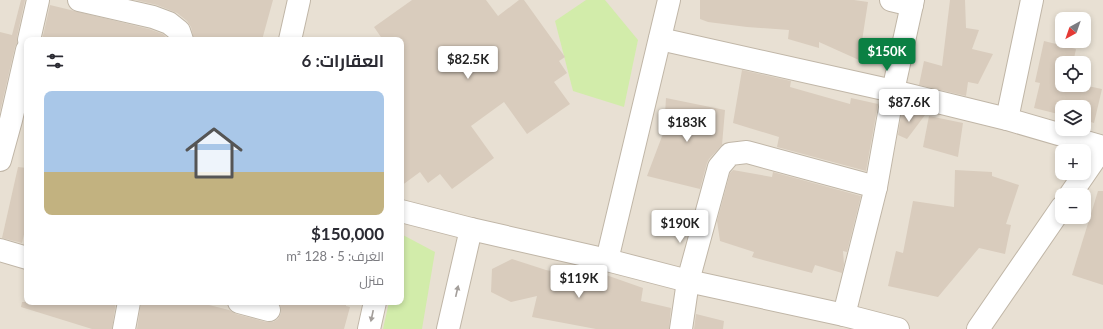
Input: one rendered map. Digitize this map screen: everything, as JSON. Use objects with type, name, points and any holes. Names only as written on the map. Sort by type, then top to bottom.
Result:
[{"type":"street","points":[[30,37],[38,0]]},
{"type":"street","points":[[79,0],[153,17],[169,23],[179,31],[181,37]]},
{"type":"street","points":[[291,37],[299,0]]},
{"type":"street","points":[[607,260],[670,0]]},
{"type":"street","points":[[844,315],[876,187],[893,91],[912,2],[891,0]]},
{"type":"street","points":[[1008,119],[1032,0]]},
{"type":"street","points":[[660,39],[893,91],[1008,119],[1103,147],[1075,188]]},
{"type":"street","points":[[0,160],[13,120],[24,65]]},
{"type":"street","points":[[681,329],[688,281],[719,167],[730,154],[747,152],[876,187]]},
{"type":"street","points":[[404,212],[471,229],[607,260],[688,281],[844,315],[898,329]]},
{"type":"street","points":[[978,329],[1055,217]]},
{"type":"street","points":[[448,329],[471,229]]},
{"type":"street","points":[[0,250],[24,257]]},
{"type":"street","points":[[124,329],[129,305]]},
{"type":"street","points":[[250,305],[269,310]]},
{"type":"street","points":[[369,329],[374,305]]},
{"type":"shaded area","points":[[0,0],[1103,0],[1103,329],[0,329]]},
{"type":"green space","points":[[586,0],[605,0],[638,40],[624,107],[573,91],[555,21]]},
{"type":"green space","points":[[404,236],[435,252],[422,329],[383,329],[388,305],[404,305]]},
{"type":"building","points":[[21,0],[25,0],[17,43],[0,112],[0,32],[12,35]]},
{"type":"building","points":[[135,0],[273,0],[263,37],[193,37],[191,27],[187,21],[177,13],[157,5]]},
{"type":"building","points":[[412,0],[486,0],[498,16],[519,0],[524,0],[565,57],[559,61],[567,73],[554,82],[570,104],[527,134],[504,102],[471,126],[494,158],[452,189],[440,174],[428,183],[420,172],[404,184],[404,37],[381,37],[374,27]]},
{"type":"building","points":[[700,0],[854,0],[868,2],[859,60],[819,42],[819,48],[788,39],[789,30],[747,27],[708,22],[700,19]]},
{"type":"building","points":[[950,0],[965,0],[966,28],[979,30],[972,49],[993,54],[978,84],[968,82],[966,96],[919,85],[924,61],[942,66]]},
{"type":"building","points":[[50,5],[149,29],[163,34],[166,37],[43,37]]},
{"type":"building","points":[[1044,41],[1055,44],[1055,48],[1076,49],[1074,56],[1055,56],[1055,92],[1091,92],[1091,87],[1102,89],[1094,123],[1091,122],[1091,100],[1055,100],[1055,113],[1034,108],[1040,83],[1035,82]]},
{"type":"building","points":[[742,70],[791,81],[790,87],[850,104],[851,98],[878,104],[866,171],[777,147],[779,137],[733,123]]},
{"type":"building","points":[[666,98],[725,110],[722,145],[707,163],[700,189],[647,176],[664,131]]},
{"type":"building","points":[[902,109],[925,115],[907,139],[898,135]]},
{"type":"building","points":[[929,116],[963,123],[958,157],[923,147]]},
{"type":"building","points":[[18,167],[24,168],[24,235],[22,243],[2,238]]},
{"type":"building","points":[[733,170],[772,177],[773,172],[861,196],[847,252],[843,251],[844,264],[842,273],[815,265],[812,273],[752,257],[754,252],[720,241],[717,221],[730,173]]},
{"type":"building","points":[[955,170],[992,172],[992,176],[1019,185],[1006,224],[1011,225],[1005,254],[979,248],[938,297],[888,286],[896,251],[903,253],[913,201],[954,207]]},
{"type":"building","points":[[1098,191],[1103,191],[1103,285],[1072,275],[1088,224],[1091,224],[1091,214]]},
{"type":"building","points":[[512,259],[546,270],[604,282],[606,275],[643,288],[641,301],[671,308],[669,329],[596,329],[532,317],[537,296],[511,302],[491,292],[492,269]]},
{"type":"building","points":[[22,302],[24,302],[24,305],[116,305],[112,329],[92,329],[21,307]]},
{"type":"building","points":[[141,305],[209,305],[266,322],[273,322],[278,319],[281,313],[280,305],[346,305],[350,307],[344,329],[137,329]]},
{"type":"building","points":[[696,314],[724,321],[723,329],[694,329]]}]
